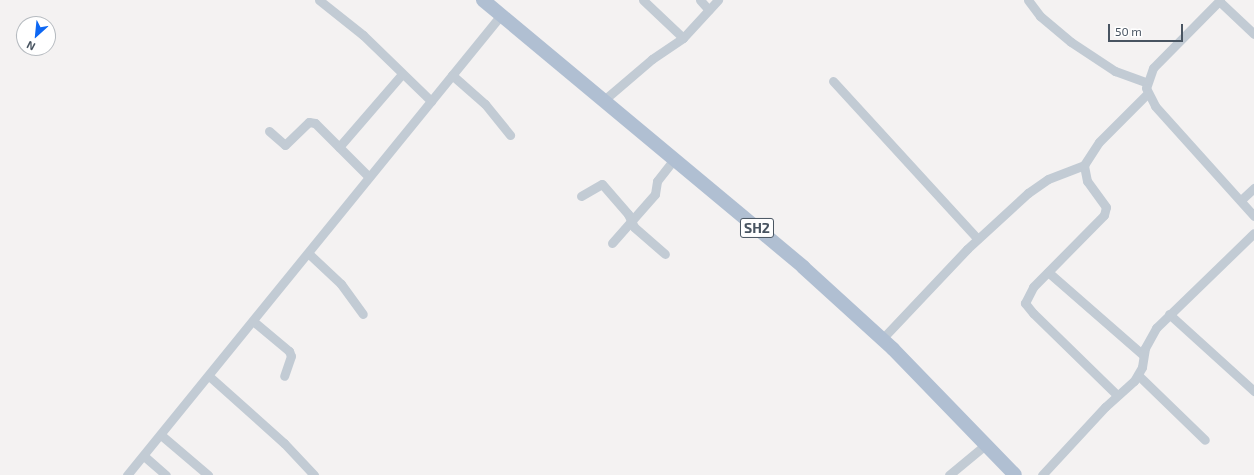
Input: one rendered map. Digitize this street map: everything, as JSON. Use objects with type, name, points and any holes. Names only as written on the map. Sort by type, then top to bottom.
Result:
[{"type":"main road","name":"SH2","points":[[484,0],[803,267],[882,339],[984,446],[1015,475]]},
{"type":"street","points":[[319,0],[363,35],[431,101]]},
{"type":"street","points":[[643,0],[683,38]]},
{"type":"street","points":[[700,0],[709,10]]},
{"type":"street","points":[[604,100],[652,59],[683,38],[718,0]]},
{"type":"street","points":[[1028,0],[1045,21],[1071,42],[1115,70],[1146,82]]},
{"type":"street","points":[[1254,34],[1220,0],[1153,68],[1146,82],[1147,94],[1155,106],[1254,216]]},
{"type":"street","points":[[127,475],[144,456],[501,15]]},
{"type":"street","points":[[339,147],[402,74]]},
{"type":"street","points":[[452,75],[485,104],[510,135]]},
{"type":"street","points":[[833,81],[978,239]]},
{"type":"street","points":[[882,339],[978,239],[1028,194],[1048,179],[1084,165],[1098,142],[1147,94]]},
{"type":"street","points":[[268,131],[285,145],[311,121],[369,177]]},
{"type":"street","points":[[612,243],[655,194],[657,181],[674,160]]},
{"type":"street","points":[[1084,165],[1088,181],[1102,201],[1106,211],[1029,292],[1025,303],[1027,307],[1117,394]]},
{"type":"street","points":[[581,196],[602,184],[628,214],[634,227],[665,254]]},
{"type":"street","points":[[1241,200],[1254,188]]},
{"type":"street","points":[[1042,475],[1117,394],[1138,376],[1143,355],[1156,328],[1254,234]]},
{"type":"street","points":[[308,253],[342,284],[363,314]]},
{"type":"street","points":[[1048,272],[1143,355]]},
{"type":"street","points":[[1169,314],[1254,391]]},
{"type":"street","points":[[253,321],[289,351],[291,356],[284,376]]},
{"type":"street","points":[[209,376],[284,443],[314,475]]},
{"type":"street","points":[[1138,376],[1204,440]]},
{"type":"street","points":[[161,435],[208,475]]},
{"type":"street","points":[[949,475],[984,446]]},
{"type":"street","points":[[144,456],[166,475]]}]
